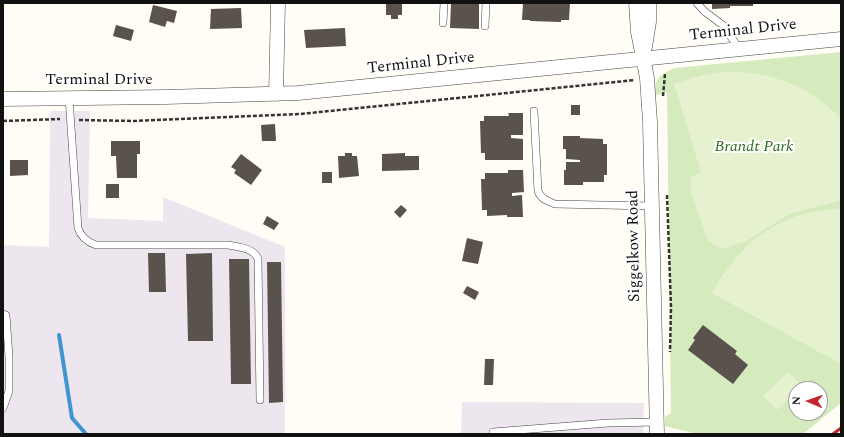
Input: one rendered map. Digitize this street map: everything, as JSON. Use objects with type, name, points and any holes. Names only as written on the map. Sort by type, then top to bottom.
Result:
[{"type":"street","points":[[276,94],[278,3]]},
{"type":"street","name":"Siggelkow Road","points":[[636,3],[638,32],[647,78],[650,122],[656,428]]},
{"type":"street","name":"Siggelkow Road","points":[[644,57],[649,22],[649,3]]},
{"type":"street","name":"Terminal Drive","points":[[3,99],[166,98],[276,94],[841,38]]},
{"type":"lane","points":[[443,23],[444,3]]},
{"type":"lane","points":[[485,26],[486,3]]},
{"type":"lane","points":[[697,3],[704,11],[724,26],[739,49]]},
{"type":"lane","points":[[69,98],[78,228],[86,240],[96,244],[228,245],[246,249],[257,256],[260,400]]},
{"type":"lane","points":[[534,111],[538,191],[544,200],[555,204],[651,206]]},
{"type":"lane","points":[[3,314],[6,315],[9,384],[9,391],[3,408]]},
{"type":"lane","points":[[494,434],[494,432],[608,423],[656,428]]},
{"type":"path","points":[[3,121],[71,119],[134,121],[300,114],[647,78]]},
{"type":"shaded area","points":[[50,111],[90,111],[88,218],[163,221],[163,197],[285,247],[285,434],[3,434],[3,245],[49,247]]},
{"type":"shaded area","points":[[462,402],[644,403],[643,434],[461,434]]},
{"type":"green space","name":"Brandt Park","points":[[841,52],[841,403],[828,414],[828,381],[788,381],[788,421],[819,421],[803,434],[697,434],[665,426],[665,417],[671,413],[667,92],[657,95],[655,94],[655,84],[659,77],[675,68]]},
{"type":"green space","points":[[724,72],[758,74],[788,82],[815,97],[841,118],[841,200],[789,214],[748,240],[722,249],[708,241],[691,192],[691,178],[701,172],[674,84],[698,76]]},
{"type":"green space","points":[[841,209],[841,364],[712,293],[735,259],[749,244],[764,232],[781,222],[800,215]]},
{"type":"green space","points":[[788,372],[798,381],[788,381],[788,399],[777,410],[763,396]]},
{"type":"building","points":[[386,3],[402,3],[402,15],[398,15],[398,19],[391,19],[391,15],[386,15]]},
{"type":"building","points":[[451,3],[479,3],[479,29],[450,28]]},
{"type":"building","points":[[523,3],[570,3],[569,20],[561,20],[561,22],[522,20]]},
{"type":"building","points":[[712,3],[753,3],[753,6],[730,6],[730,8],[712,9]]},
{"type":"building","points":[[153,5],[177,11],[174,23],[167,21],[165,27],[149,22]]},
{"type":"building","points":[[241,8],[242,28],[210,29],[211,9]]},
{"type":"building","points":[[116,25],[134,30],[131,41],[113,36]]},
{"type":"building","points":[[345,28],[346,46],[306,48],[304,30]]},
{"type":"building","points":[[571,105],[580,105],[580,115],[571,115]]},
{"type":"building","points":[[508,113],[523,113],[523,135],[511,135],[511,138],[523,139],[523,160],[485,160],[485,153],[481,153],[480,121],[484,121],[484,116],[509,116]]},
{"type":"building","points":[[275,124],[276,141],[262,141],[261,125]]},
{"type":"building","points":[[563,136],[580,136],[580,138],[603,139],[603,144],[607,144],[607,175],[604,175],[604,182],[583,182],[583,185],[564,185],[564,170],[566,170],[566,162],[580,162],[580,160],[566,159],[566,149],[563,149]]},
{"type":"building","points":[[111,141],[140,141],[140,154],[137,154],[137,178],[117,178],[116,156],[111,156]]},
{"type":"building","points":[[345,153],[352,153],[352,156],[357,156],[359,176],[339,178],[338,156],[345,156]]},
{"type":"building","points":[[405,153],[405,156],[419,156],[419,170],[382,171],[382,154]]},
{"type":"building","points":[[241,154],[262,170],[251,185],[234,173],[236,170],[231,167]]},
{"type":"building","points":[[10,160],[28,160],[28,175],[10,176]]},
{"type":"building","points":[[508,170],[523,170],[524,192],[512,193],[512,196],[522,195],[523,217],[507,217],[507,215],[487,216],[487,210],[482,210],[481,179],[485,179],[485,173],[508,173]]},
{"type":"building","points":[[322,172],[332,172],[332,183],[322,183]]},
{"type":"building","points":[[106,184],[119,184],[119,198],[106,198]]},
{"type":"building","points":[[401,205],[407,210],[400,218],[394,212]]},
{"type":"building","points":[[267,216],[279,223],[274,230],[263,224]]},
{"type":"building","points":[[467,238],[483,242],[478,264],[462,261]]},
{"type":"building","points":[[148,253],[165,253],[166,292],[149,292]]},
{"type":"building","points":[[212,253],[213,341],[188,341],[186,254]]},
{"type":"building","points":[[229,259],[249,259],[251,384],[231,384]]},
{"type":"building","points":[[267,262],[281,262],[283,402],[269,403]]},
{"type":"building","points":[[467,286],[479,292],[475,300],[463,293]]},
{"type":"building","points":[[703,325],[737,351],[735,354],[748,365],[733,384],[688,350],[695,340],[693,338]]},
{"type":"building","points":[[485,359],[494,359],[493,385],[484,385]]},
{"type":"waterway","points":[[59,335],[72,418],[86,434]]},
{"type":"railway","points":[[833,434],[841,428]]}]
